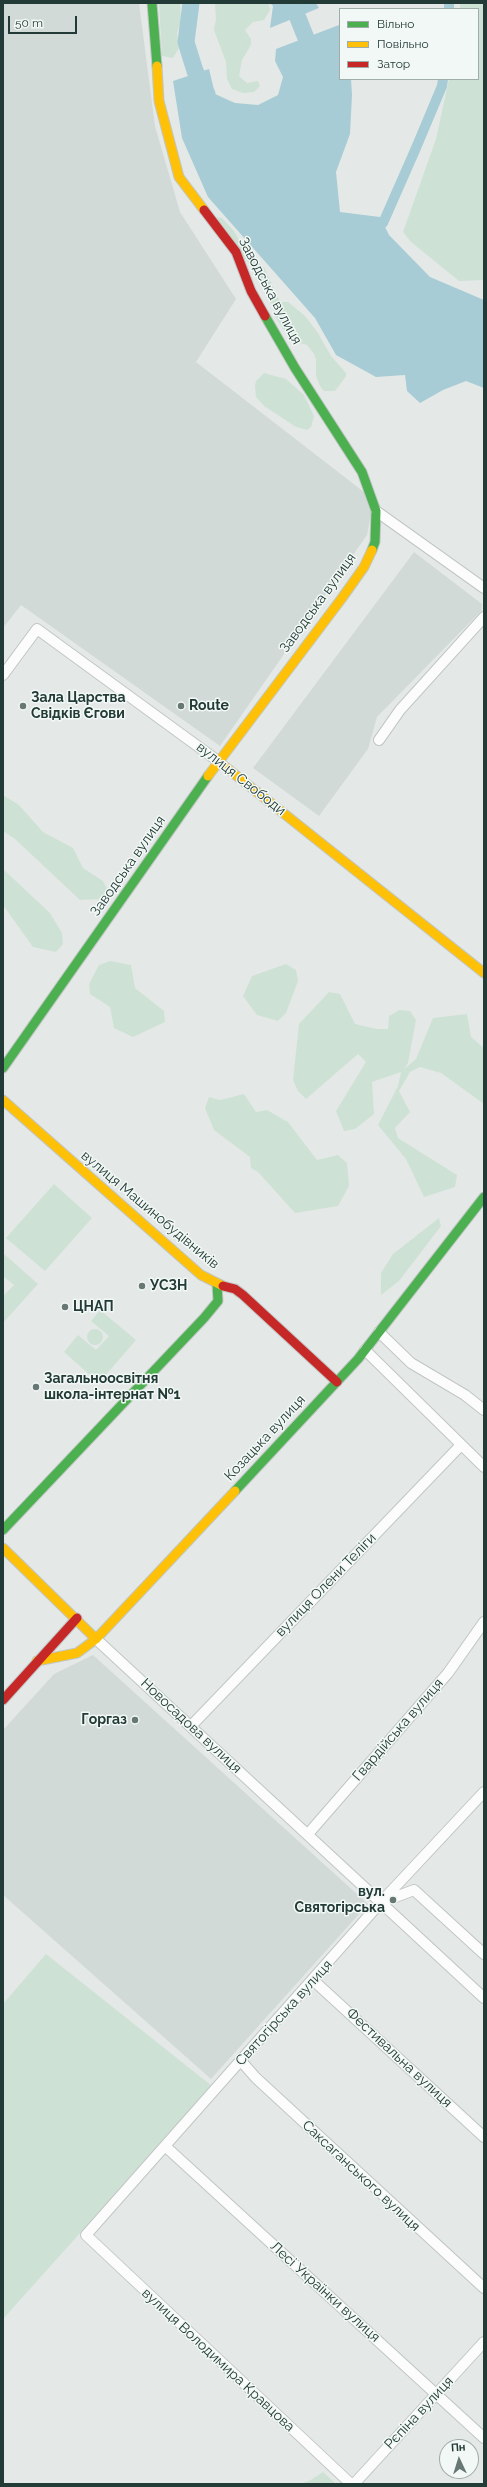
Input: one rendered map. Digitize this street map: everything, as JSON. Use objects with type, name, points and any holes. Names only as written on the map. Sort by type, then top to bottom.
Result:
[{"type":"street","name":"Заводська вулиця","points":[[3,1068],[218,761],[364,567],[375,542],[376,511],[362,472],[280,342],[251,291],[236,252],[179,177],[159,101],[152,3]]},
{"type":"street","points":[[376,511],[484,588]]},
{"type":"street","points":[[379,740],[400,710],[484,617]]},
{"type":"street","name":"вулиця Свободи","points":[[3,675],[37,629],[218,761],[484,973]]},
{"type":"street","name":"вулиця Машинобудівників","points":[[3,1100],[200,1275],[217,1284],[235,1289],[243,1295],[337,1382]]},
{"type":"street","name":"Козацька вулиця","points":[[37,1661],[77,1653],[96,1638],[337,1382],[379,1332],[484,1197]]},
{"type":"street","points":[[3,1530],[204,1318],[218,1301],[217,1284]]},
{"type":"street","points":[[379,1332],[411,1362],[465,1395],[484,1410]]},
{"type":"street","points":[[364,1350],[484,1467]]},
{"type":"street","name":"вулиця Олени Теліги","points":[[190,1726],[461,1445]]},
{"type":"street","name":"Новосадова вулиця","points":[[3,1548],[190,1726],[484,1998]]},
{"type":"street","points":[[3,1700],[77,1618]]},
{"type":"street","name":"Гвардійська вулиця","points":[[308,1834],[448,1673],[484,1622]]},
{"type":"street","name":"Святогірська вулиця","points":[[86,2236],[314,1980],[381,1902],[480,1804],[484,1792]]},
{"type":"street","points":[[381,1902],[414,1890],[484,1954]]},
{"type":"street","name":"Фестивальна вулиця","points":[[314,1980],[484,2137]]},
{"type":"street","name":"Саксаганського вулиця","points":[[241,2061],[256,2078],[484,2288]]},
{"type":"street","name":"Лесі Українки вулиця","points":[[165,2146],[484,2438]]},
{"type":"street","name":"вулиця Володимира Кравцова","points":[[86,2236],[353,2484]]},
{"type":"street","name":"Рєпіна вулиця","points":[[353,2484],[484,2342]]},
{"type":"shaded area","points":[[3,3],[139,3],[155,126],[180,212],[236,299],[196,362],[364,492],[371,514],[367,535],[220,746],[21,605],[3,628]]},
{"type":"shaded area","points":[[414,552],[482,604],[481,611],[377,717],[368,749],[319,816],[253,768]]},
{"type":"shaded area","points":[[93,1655],[368,1904],[211,2079],[3,1895],[3,1730],[54,1674]]},
{"type":"green space","points":[[159,3],[180,3],[181,21],[177,33],[179,48],[173,58],[162,56]]},
{"type":"green space","points":[[215,3],[269,4],[270,10],[264,20],[253,22],[245,30],[251,39],[251,45],[242,60],[239,76],[247,83],[258,81],[260,86],[254,92],[243,93],[232,89],[227,79],[226,62],[214,30],[216,19]]},
{"type":"green space","points":[[460,3],[484,3],[484,280],[459,281],[411,242],[403,232],[436,139],[449,80],[479,80],[479,8],[460,8]]},
{"type":"green space","points":[[217,217],[222,218],[234,231],[242,245],[265,269],[278,298],[282,302],[288,302],[305,316],[318,333],[331,356],[346,373],[346,376],[335,391],[324,391],[320,386],[316,376],[316,359],[314,354],[307,345],[290,340],[275,316],[271,302],[252,267],[220,227]]},
{"type":"green space","points":[[264,373],[286,379],[304,395],[314,416],[311,427],[307,430],[296,427],[264,406],[256,397],[256,381]]},
{"type":"green space","points":[[3,795],[19,805],[43,832],[73,848],[83,868],[103,881],[108,891],[101,899],[80,900],[15,839],[3,831]]},
{"type":"green space","points":[[3,869],[50,913],[62,933],[63,944],[56,952],[33,947],[3,905]]},
{"type":"green space","points":[[110,961],[131,965],[135,988],[164,1011],[165,1022],[133,1037],[114,1028],[110,1007],[90,994],[89,984],[99,965]]},
{"type":"green space","points":[[286,964],[296,970],[298,981],[286,1013],[278,1021],[257,1015],[243,996],[252,976]]},
{"type":"green space","points":[[329,992],[340,994],[355,1024],[377,1029],[388,1029],[389,1016],[399,1010],[410,1011],[416,1020],[408,1063],[404,1069],[416,1059],[433,1018],[467,1014],[471,1037],[484,1048],[484,1104],[441,1073],[420,1067],[410,1072],[399,1091],[410,1112],[395,1128],[398,1138],[457,1175],[455,1187],[424,1197],[406,1159],[378,1125],[398,1086],[401,1072],[372,1082],[374,1114],[355,1129],[344,1131],[336,1111],[366,1062],[358,1054],[306,1099],[298,1091],[293,1080],[299,1024]]},
{"type":"green space","points":[[244,1094],[256,1112],[267,1110],[288,1122],[317,1160],[338,1155],[347,1163],[349,1186],[338,1206],[295,1213],[258,1172],[251,1168],[250,1157],[214,1130],[205,1108],[209,1097],[220,1100]]},
{"type":"green space","points":[[54,1184],[92,1218],[45,1271],[6,1238]]},
{"type":"green space","points":[[439,1218],[441,1226],[399,1281],[381,1295],[381,1273],[393,1254]]},
{"type":"green space","points":[[3,1253],[38,1284],[3,1323],[3,1296],[14,1285],[3,1276]]},
{"type":"green space","points":[[100,1310],[136,1340],[99,1383],[64,1352],[78,1335],[96,1350],[109,1336],[91,1321]]},
{"type":"green space","points":[[95,1329],[102,1334],[103,1337],[98,1344],[95,1345],[88,1340],[87,1337],[92,1330]]},
{"type":"green space","points":[[46,1954],[212,2086],[3,2319],[3,2004]]},
{"type":"green space","points":[[323,2472],[336,2484],[299,2484],[309,2481]]},
{"type":"water","points":[[270,3],[316,3],[319,8],[270,28],[273,6]]},
{"type":"water","points":[[339,25],[339,80],[351,80],[352,95],[350,134],[336,172],[340,212],[380,217],[389,235],[430,277],[484,300],[484,388],[466,381],[443,390],[420,403],[407,391],[405,375],[376,377],[336,355],[315,318],[208,197],[182,138],[173,81],[209,69],[215,94],[235,103],[258,105],[278,95],[283,77],[275,61],[276,49]]},
{"type":"waterway","points":[[191,3],[186,42],[195,71],[207,94]]},
{"type":"waterway","points":[[292,3],[314,58]]},
{"type":"waterway","points":[[449,3],[449,8]]},
{"type":"waterway","points":[[383,223],[442,86],[443,80]]},
{"type":"traffic: fast","points":[[152,3],[157,66]]},
{"type":"traffic: fast","points":[[265,316],[295,368],[362,472],[376,511],[375,542],[372,550]]},
{"type":"traffic: fast","points":[[3,1068],[208,776]]},
{"type":"traffic: fast","points":[[235,1491],[358,1359],[484,1197]]},
{"type":"traffic: fast","points":[[3,1530],[204,1318],[218,1301],[217,1284]]},
{"type":"traffic: slow","points":[[157,66],[159,101],[179,177],[204,210]]},
{"type":"traffic: slow","points":[[208,776],[342,598],[364,567],[372,550]]},
{"type":"traffic: slow","points":[[218,761],[484,973]]},
{"type":"traffic: slow","points":[[3,1100],[201,1275],[223,1286]]},
{"type":"traffic: slow","points":[[37,1661],[77,1653],[96,1639],[235,1491]]},
{"type":"traffic: slow","points":[[3,1548],[96,1639]]},
{"type":"traffic: jam","points":[[204,210],[236,252],[251,291],[265,316]]},
{"type":"traffic: jam","points":[[223,1286],[235,1289],[243,1295],[337,1382]]},
{"type":"traffic: jam","points":[[3,1700],[77,1618]]},
{"type":"place","name":"Зала Царства Свідків Єгови","points":[[23,706]]},
{"type":"place","name":"Route","points":[[181,706]]},
{"type":"place","name":"УСЗН","points":[[142,1286]]},
{"type":"place","name":"ЦНАП","points":[[65,1307]]},
{"type":"place","name":"Загальноосвітня школа-інтернат №1","points":[[36,1387]]},
{"type":"place","name":"Горгаз","points":[[135,1720]]},
{"type":"place","name":"вул. Святогірська","points":[[393,1900]]}]
